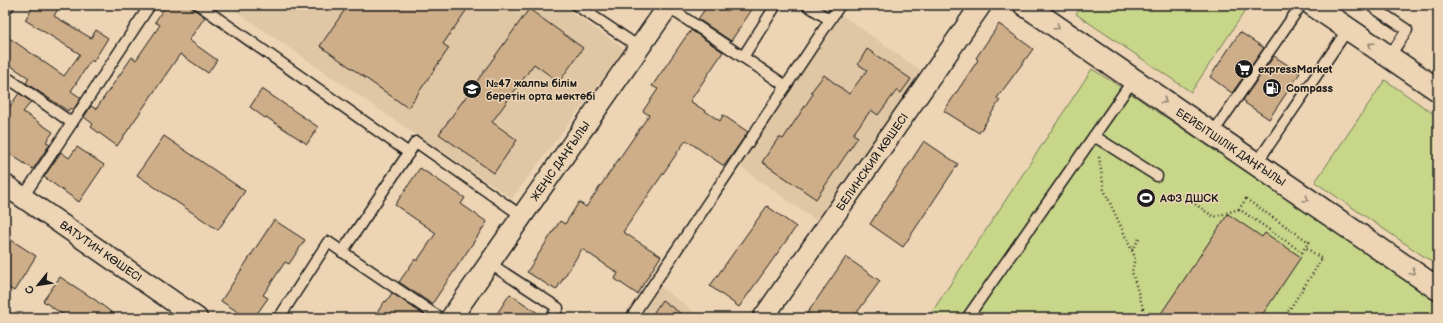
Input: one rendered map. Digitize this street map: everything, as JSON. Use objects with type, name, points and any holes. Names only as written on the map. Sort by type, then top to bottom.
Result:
[{"type":"main road","name":"БЕЙБІТШІЛІК ДАҢҒЫЛЫ","points":[[1025,5],[1438,289]]},
{"type":"main road","points":[[1313,5],[1438,90]]},
{"type":"street","name":"БЕЛИНСКИЙ КӨШЕСІ","points":[[763,318],[981,5]]},
{"type":"street","name":"ЖЕҢІС ДАҢҒЫЛЫ","points":[[451,318],[668,6]]},
{"type":"street","name":"ВАТУТИН КӨШЕСІ","points":[[5,185],[197,318]]},
{"type":"lane","points":[[5,11],[9,5]]},
{"type":"lane","points":[[23,197],[150,5]]},
{"type":"lane","points":[[199,5],[409,153]]},
{"type":"lane","points":[[576,5],[639,48]]},
{"type":"lane","points":[[743,57],[776,5]]},
{"type":"lane","points":[[807,5],[830,20]]},
{"type":"lane","points":[[631,318],[840,5]]},
{"type":"lane","points":[[1212,134],[1300,5]]},
{"type":"lane","points":[[1370,5],[1407,30],[1389,57]]},
{"type":"lane","points":[[668,6],[786,86]]},
{"type":"lane","points":[[1256,164],[1348,29]]},
{"type":"lane","points":[[5,76],[72,123]]},
{"type":"lane","points":[[967,318],[1133,80]]},
{"type":"lane","points":[[1094,136],[1157,176]]},
{"type":"lane","points":[[342,252],[416,142],[522,216]]},
{"type":"lane","points":[[279,318],[328,242],[440,318]]},
{"type":"lane","points":[[489,263],[558,308],[552,318]]},
{"type":"path","points":[[1099,157],[1104,190],[1135,257],[1132,272],[1146,318]]},
{"type":"path","points":[[1182,195],[1214,217],[1239,210],[1246,199],[1309,242],[1302,252],[1239,210]]},
{"type":"path","points":[[1132,251],[1139,239]]},
{"type":"path","points":[[1284,318],[1322,259],[1305,247]]},
{"type":"shaded area","name":"№47 жалпы білім беретін орта мектебі","points":[[236,5],[561,5],[625,49],[512,198],[409,130],[233,9]]},
{"type":"shaded area","points":[[842,15],[923,72],[818,222],[738,165]]},
{"type":"shaded area","points":[[660,287],[703,318],[639,318]]},
{"type":"green space","points":[[1082,5],[1249,5],[1191,92],[1076,14]]},
{"type":"green space","name":"АФЗ ДШСК","points":[[1092,69],[1130,93],[1438,302],[1438,318],[928,318]]},
{"type":"green space","points":[[1385,80],[1438,117],[1438,266],[1315,182]]},
{"type":"building","points":[[34,5],[60,5],[54,16],[91,38],[96,30],[108,38],[93,62],[91,60],[71,91],[81,98],[73,110],[70,108],[68,111],[26,83],[29,78],[5,62],[5,35],[64,76],[80,54],[25,20]]},
{"type":"building","points":[[166,5],[188,5],[205,17],[189,40],[217,60],[208,73],[180,54],[117,146],[91,127],[93,124],[84,117],[91,106],[96,109],[132,57],[136,60],[160,25],[155,22]]},
{"type":"building","points":[[348,5],[470,5],[443,44],[449,48],[408,108],[320,46]]},
{"type":"building","points":[[708,5],[755,5],[731,41],[698,19]]},
{"type":"building","points":[[529,9],[583,48],[559,82],[534,64],[492,122],[517,140],[494,173],[439,134]]},
{"type":"building","points":[[999,24],[1033,49],[997,98],[1000,100],[979,133],[944,111],[978,60],[976,58]]},
{"type":"building","points":[[691,30],[723,52],[690,101],[720,121],[723,115],[748,132],[724,166],[686,140],[623,232],[661,256],[637,294],[615,279],[618,273],[582,249],[556,290],[527,272],[560,221],[565,224],[579,202],[586,207],[649,115],[643,111],[658,89],[652,86]]},
{"type":"building","points":[[1240,32],[1264,48],[1232,93],[1210,77]]},
{"type":"building","points":[[867,49],[911,79],[901,93],[897,90],[878,115],[871,110],[853,134],[858,137],[816,199],[762,162],[779,137],[783,139],[813,94],[811,92],[824,75],[849,94],[867,70],[858,64]]},
{"type":"building","name":"Compass","points":[[1274,56],[1300,73],[1269,119],[1245,103],[1246,102],[1243,100]]},
{"type":"building","points":[[262,89],[318,127],[307,144],[250,107]]},
{"type":"building","points":[[19,93],[31,102],[23,112],[53,132],[46,142],[50,144],[33,169],[5,151],[5,114]]},
{"type":"building","points":[[164,136],[245,191],[218,230],[137,175]]},
{"type":"building","points":[[924,141],[958,164],[903,247],[870,224]]},
{"type":"building","points":[[77,147],[104,165],[79,202],[44,177],[61,152],[69,158]]},
{"type":"building","points":[[420,168],[465,198],[461,204],[487,222],[432,304],[399,282],[415,259],[417,261],[436,233],[395,205]]},
{"type":"building","points":[[767,206],[796,227],[739,307],[710,286]]},
{"type":"building","points":[[1228,214],[1262,237],[1265,233],[1301,257],[1260,318],[1158,318]]},
{"type":"building","points":[[274,220],[305,240],[289,264],[285,262],[263,295],[268,298],[254,318],[247,318],[221,301]]},
{"type":"building","points":[[5,236],[36,256],[14,291],[5,286]]},
{"type":"building","points":[[846,257],[880,281],[853,318],[804,318]]},
{"type":"building","points":[[60,277],[94,299],[119,318],[68,318],[43,301]]},
{"type":"building","points":[[392,293],[424,315],[422,318],[373,318]]},
{"type":"building","points":[[510,294],[545,318],[494,318]]},
{"type":"building","points":[[662,300],[687,318],[662,318],[654,312]]},
{"type":"place","name":"expressMarket","points":[[1244,69]]},
{"type":"place","name":"Compass","points":[[1272,88]]},
{"type":"place","name":"№47 жалпы білім беретін орта мектебі","points":[[472,89]]},
{"type":"place","name":"АФЗ ДШСК","points":[[1146,198]]}]
